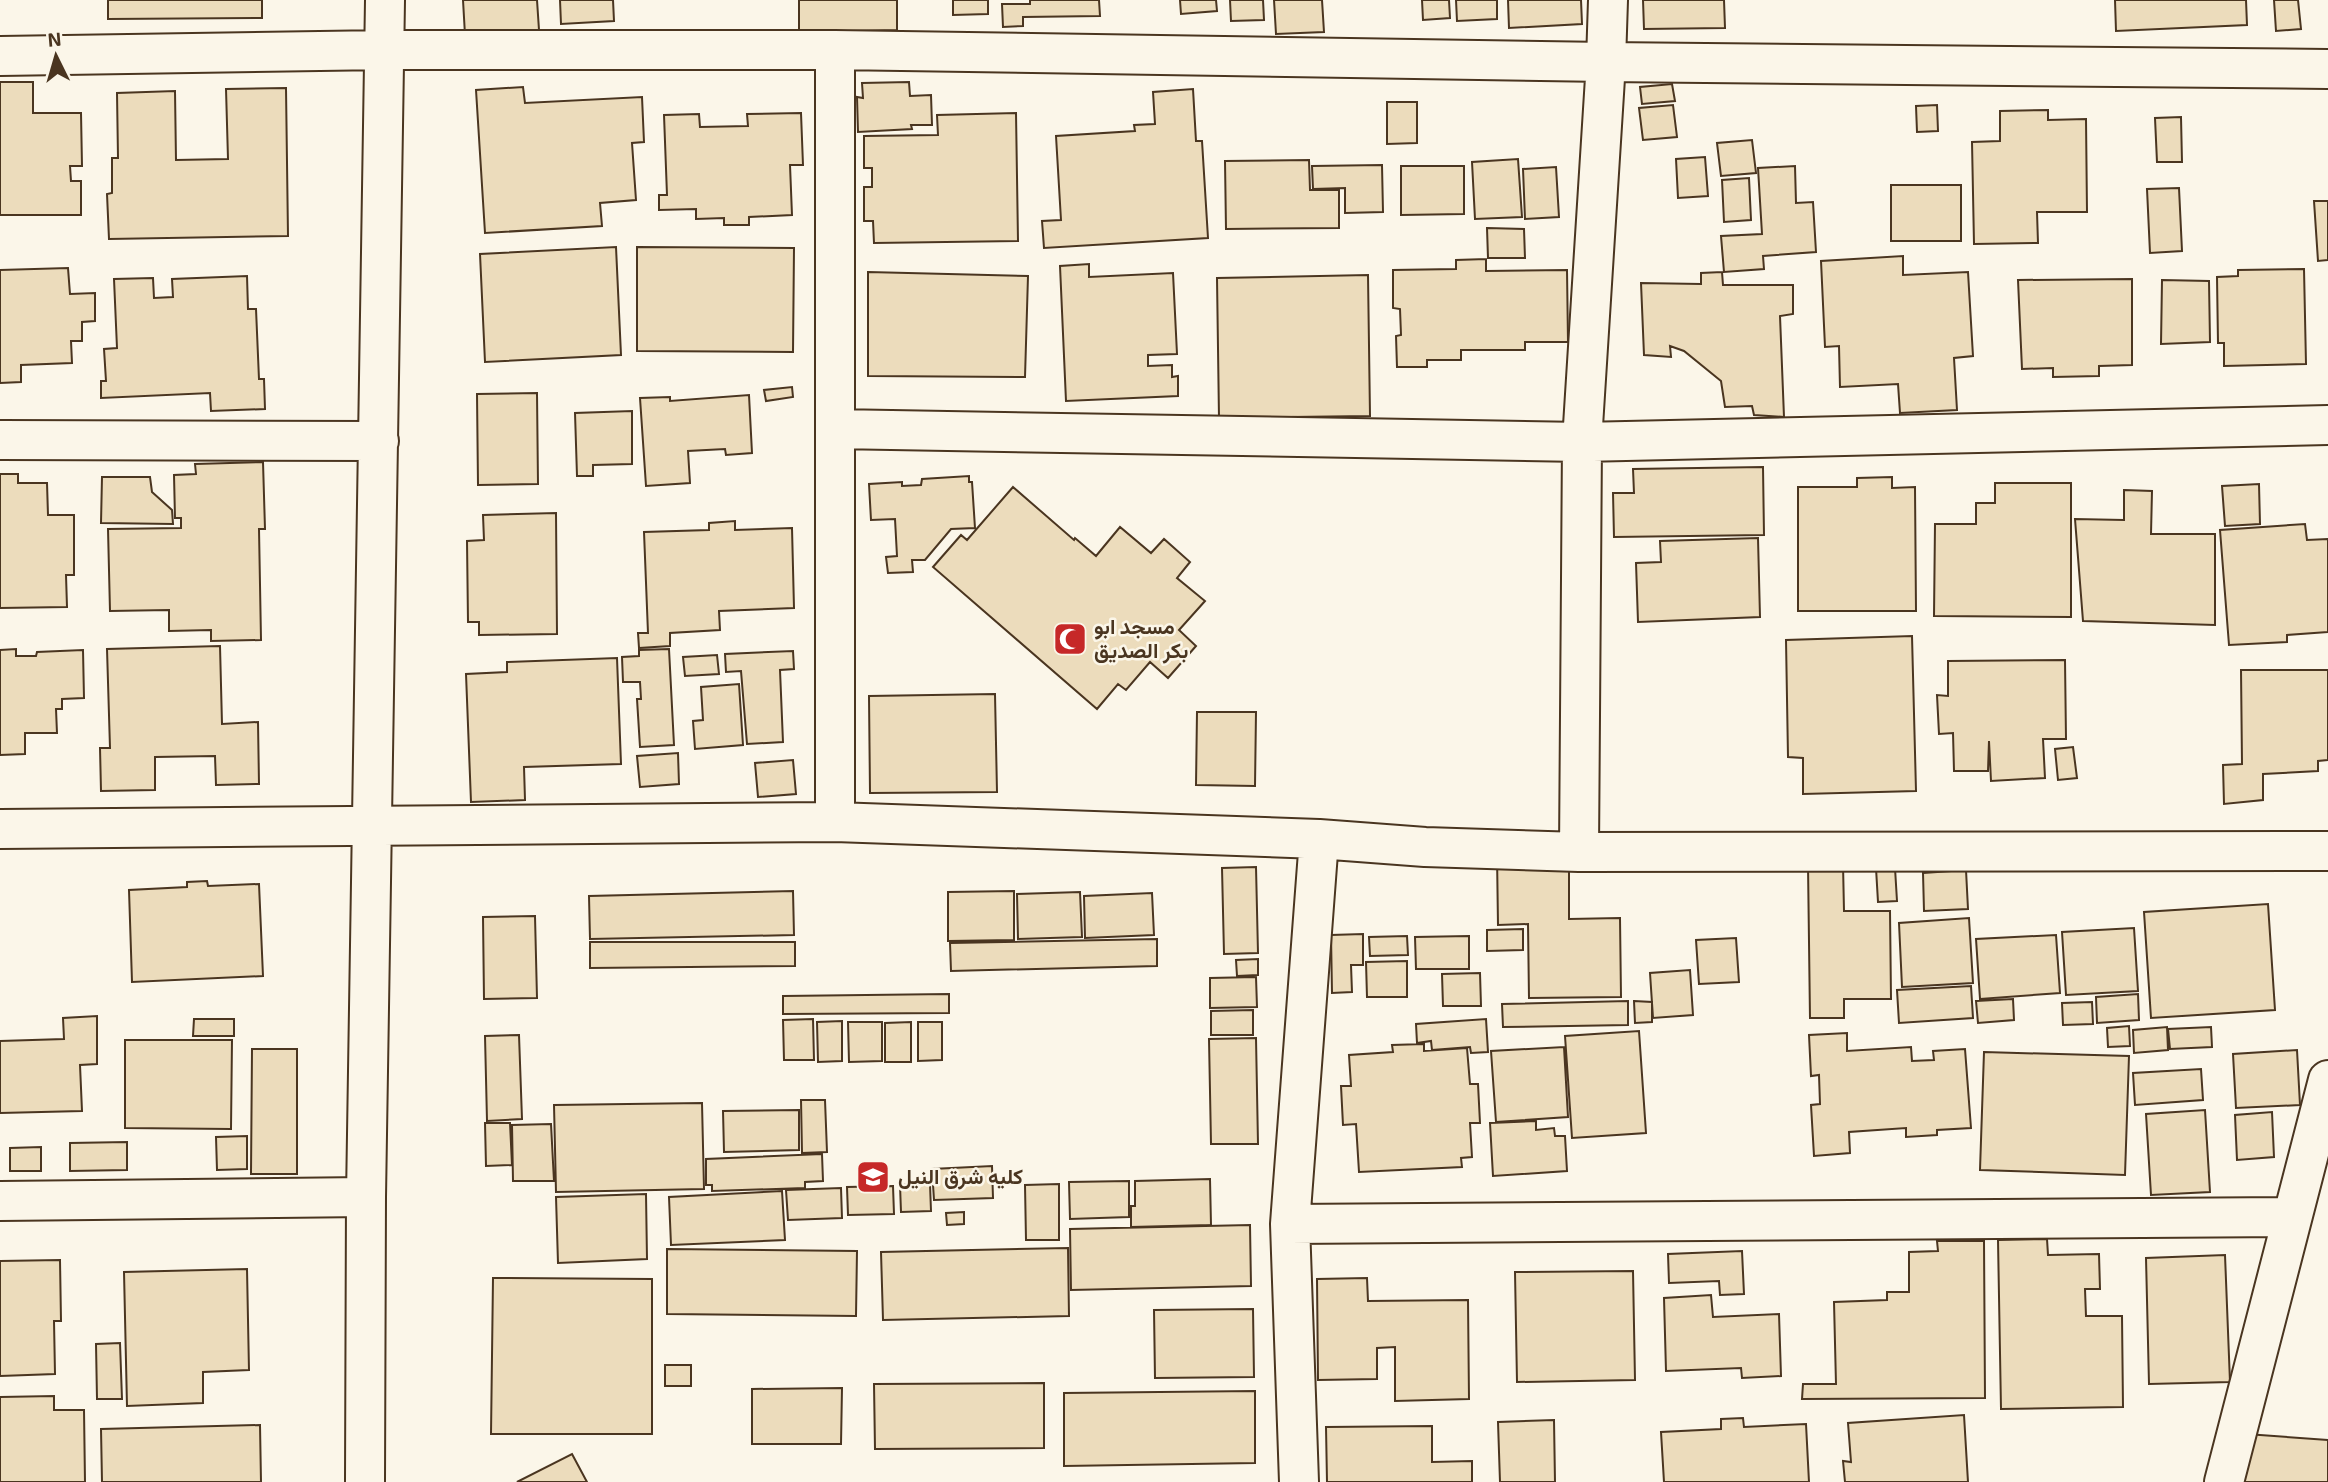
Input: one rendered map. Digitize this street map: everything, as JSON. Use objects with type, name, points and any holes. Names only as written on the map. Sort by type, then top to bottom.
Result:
[{"type":"street","points":[[365,1482],[371,826],[385,0]]},
{"type":"street","points":[[1579,852],[1582,442],[1608,0]]},
{"type":"street","points":[[0,56],[385,50],[835,50],[1606,62],[2328,69]]},
{"type":"street","points":[[835,50],[835,822]]},
{"type":"street","points":[[835,429],[1582,442],[2328,425]]},
{"type":"street","points":[[0,440],[379,441]]},
{"type":"street","points":[[0,829],[835,822],[1319,839],[1425,847],[1579,852],[2328,851]]},
{"type":"street","points":[[1299,1482],[1290,1224],[1319,839]]},
{"type":"street","points":[[2224,1482],[2328,1080]]},
{"type":"street","points":[[0,1200],[366,1197]]},
{"type":"street","points":[[1290,1224],[2292,1217]]},
{"type":"building","points":[[108,0],[262,0],[262,18],[108,19]]},
{"type":"building","points":[[463,0],[537,0],[539,30],[465,35]]},
{"type":"building","points":[[560,0],[613,0],[614,21],[561,24]]},
{"type":"building","points":[[799,0],[897,0],[897,30],[799,32]]},
{"type":"building","points":[[953,0],[988,0],[988,14],[953,15]]},
{"type":"building","points":[[1030,0],[1099,0],[1100,16],[1023,17],[1023,26],[1003,27],[1002,4],[1030,4]]},
{"type":"building","points":[[1180,0],[1216,0],[1217,11],[1181,14]]},
{"type":"building","points":[[1230,0],[1263,0],[1264,20],[1231,21]]},
{"type":"building","points":[[1274,0],[1322,0],[1324,32],[1276,34]]},
{"type":"building","points":[[1422,0],[1449,0],[1450,18],[1423,20]]},
{"type":"building","points":[[1456,0],[1497,0],[1497,19],[1457,21]]},
{"type":"building","points":[[1508,0],[1581,0],[1582,24],[1509,28]]},
{"type":"building","points":[[1643,0],[1724,0],[1725,28],[1644,29]]},
{"type":"building","points":[[2115,0],[2246,0],[2247,25],[2116,31]]},
{"type":"building","points":[[2274,0],[2298,0],[2301,29],[2276,31]]},
{"type":"building","points":[[0,82],[33,82],[33,113],[81,113],[82,166],[70,166],[71,181],[81,181],[81,215],[0,215]]},
{"type":"building","points":[[909,82],[910,96],[931,95],[932,125],[858,132],[857,97],[863,98],[862,83]]},
{"type":"building","points":[[1672,84],[1675,101],[1642,104],[1640,87]]},
{"type":"building","points":[[523,87],[525,103],[642,97],[644,142],[632,143],[636,200],[600,203],[602,226],[485,233],[476,90]]},
{"type":"building","points":[[286,88],[288,236],[109,239],[107,194],[112,193],[112,158],[118,158],[117,93],[175,91],[176,160],[228,159],[226,89]]},
{"type":"building","points":[[1193,89],[1196,141],[1202,141],[1208,238],[1044,248],[1042,221],[1061,220],[1056,136],[1135,131],[1134,125],[1155,124],[1153,92]]},
{"type":"building","points":[[1387,102],[1417,102],[1417,143],[1387,144]]},
{"type":"building","points":[[1673,105],[1677,137],[1643,140],[1639,108]]},
{"type":"building","points":[[1937,105],[1938,131],[1917,132],[1916,106]]},
{"type":"building","points":[[2048,110],[2048,120],[2086,119],[2087,212],[2037,212],[2038,243],[1974,244],[1972,142],[2000,141],[2000,111]]},
{"type":"building","points":[[801,113],[803,165],[790,165],[792,215],[749,217],[749,225],[724,225],[724,218],[696,219],[696,209],[659,210],[659,195],[667,195],[664,115],[699,114],[700,127],[748,126],[747,114]]},
{"type":"building","points":[[1016,113],[1018,241],[874,243],[873,221],[864,221],[864,187],[872,187],[872,168],[864,168],[864,136],[938,135],[937,115]]},
{"type":"building","points":[[2181,117],[2182,162],[2157,162],[2155,118]]},
{"type":"building","points":[[1752,140],[1756,173],[1721,176],[1717,143]]},
{"type":"building","points":[[1705,157],[1708,196],[1678,198],[1676,159]]},
{"type":"building","points":[[1518,159],[1522,217],[1475,219],[1472,162]]},
{"type":"building","points":[[1309,160],[1310,190],[1339,190],[1339,228],[1226,229],[1225,161]]},
{"type":"building","points":[[1382,165],[1383,212],[1345,213],[1345,188],[1313,189],[1312,166]]},
{"type":"building","points":[[1401,166],[1464,166],[1464,214],[1401,215]]},
{"type":"building","points":[[1795,166],[1796,203],[1813,202],[1816,252],[1763,256],[1764,269],[1724,272],[1721,236],[1762,234],[1758,168]]},
{"type":"building","points":[[1556,167],[1559,217],[1525,219],[1523,169]]},
{"type":"building","points":[[1749,178],[1751,220],[1724,222],[1722,180]]},
{"type":"building","points":[[1891,185],[1961,185],[1961,241],[1891,241]]},
{"type":"building","points":[[2179,188],[2182,251],[2150,253],[2147,189]]},
{"type":"building","points":[[2314,201],[2328,201],[2328,260],[2318,261]]},
{"type":"building","points":[[1487,228],[1524,229],[1525,258],[1488,258]]},
{"type":"building","points":[[616,247],[621,355],[485,362],[480,254]]},
{"type":"building","points":[[637,247],[794,248],[793,352],[637,351]]},
{"type":"building","points":[[1903,256],[1903,275],[1968,272],[1973,356],[1954,358],[1957,410],[1900,413],[1898,384],[1840,387],[1839,346],[1825,347],[1821,261]]},
{"type":"building","points":[[1486,259],[1486,271],[1567,270],[1568,342],[1525,342],[1525,350],[1461,350],[1461,360],[1427,360],[1427,367],[1397,367],[1396,336],[1401,335],[1400,309],[1393,308],[1393,270],[1456,269],[1456,260]]},
{"type":"building","points":[[1089,264],[1089,277],[1173,273],[1177,354],[1148,355],[1148,366],[1172,365],[1172,377],[1178,376],[1178,396],[1066,401],[1060,266]]},
{"type":"building","points":[[68,268],[70,294],[95,293],[95,321],[82,322],[82,341],[71,341],[72,363],[21,365],[21,382],[0,383],[0,270]]},
{"type":"building","points":[[2304,269],[2306,364],[2224,366],[2224,343],[2218,343],[2217,277],[2238,276],[2238,270]]},
{"type":"building","points":[[868,272],[1028,276],[1025,377],[868,376]]},
{"type":"building","points":[[1722,272],[1723,285],[1793,285],[1793,314],[1780,316],[1784,417],[1754,415],[1752,406],[1725,407],[1721,381],[1684,351],[1670,346],[1671,357],[1644,355],[1641,283],[1701,284],[1701,273]]},
{"type":"building","points":[[1368,275],[1370,416],[1219,418],[1217,278]]},
{"type":"building","points":[[247,276],[248,309],[256,309],[259,379],[264,379],[265,409],[211,411],[210,393],[101,398],[101,381],[106,381],[104,349],[117,348],[114,279],[153,278],[154,298],[173,297],[172,279]]},
{"type":"building","points":[[2132,279],[2132,365],[2099,366],[2099,376],[2053,377],[2053,368],[2022,369],[2018,280]]},
{"type":"building","points":[[2162,280],[2209,281],[2210,342],[2161,344]]},
{"type":"building","points":[[792,387],[793,397],[766,401],[764,390]]},
{"type":"building","points":[[537,393],[538,484],[478,485],[477,394]]},
{"type":"building","points":[[749,395],[752,453],[726,455],[725,449],[688,451],[690,483],[646,486],[640,398],[670,397],[670,401]]},
{"type":"building","points":[[632,411],[632,464],[593,465],[593,476],[577,476],[575,413]]},
{"type":"building","points":[[263,462],[265,529],[259,529],[261,640],[211,641],[211,630],[169,631],[169,610],[110,611],[108,529],[181,528],[181,518],[175,518],[174,475],[196,474],[195,464]]},
{"type":"building","points":[[1763,467],[1764,535],[1614,537],[1613,493],[1634,493],[1633,469]]},
{"type":"building","points":[[0,474],[18,474],[18,483],[47,483],[48,515],[74,515],[74,575],[66,575],[67,607],[0,608]]},
{"type":"building","points":[[969,476],[969,482],[972,482],[975,528],[951,529],[925,560],[912,560],[913,572],[888,573],[886,557],[897,556],[895,519],[871,520],[869,484],[902,482],[902,486],[921,485],[922,479]]},
{"type":"building","points":[[102,477],[150,477],[152,492],[172,510],[173,524],[101,523]]},
{"type":"building","points":[[1892,477],[1892,488],[1915,487],[1916,611],[1798,611],[1798,487],[1857,487],[1857,478]]},
{"type":"building","points":[[1995,483],[2071,483],[2071,617],[1934,616],[1935,524],[1976,524],[1976,503],[1995,503]]},
{"type":"building","points":[[2259,484],[2260,524],[2225,526],[2222,486]]},
{"type":"building","points":[[1013,487],[1096,556],[1120,527],[1151,553],[1164,539],[1190,562],[1177,578],[1205,601],[1179,630],[1196,646],[1168,678],[1150,662],[1126,690],[1118,684],[1097,709],[933,567],[961,535],[967,540]]},
{"type":"building","points":[[2124,490],[2152,491],[2151,534],[2215,534],[2215,625],[2083,621],[2075,519],[2124,520]]},
{"type":"building","points":[[556,513],[557,634],[479,635],[479,622],[468,622],[467,541],[484,540],[483,515]]},
{"type":"building","points":[[735,521],[735,530],[792,528],[794,608],[719,611],[720,630],[670,633],[670,646],[639,648],[638,633],[648,633],[644,532],[709,530],[709,523]]},
{"type":"building","points":[[2305,524],[2307,540],[2328,539],[2328,632],[2287,635],[2287,642],[2229,645],[2220,530]]},
{"type":"building","points":[[1758,538],[1760,617],[1638,622],[1636,563],[1661,562],[1660,541]]},
{"type":"building","points":[[1912,636],[1916,791],[1803,794],[1803,758],[1788,757],[1786,640]]},
{"type":"building","points":[[220,646],[222,724],[258,722],[259,784],[216,785],[215,756],[155,757],[155,790],[101,791],[100,748],[110,748],[107,649]]},
{"type":"building","points":[[16,649],[16,656],[36,656],[37,652],[83,650],[84,698],[62,699],[62,709],[56,709],[57,733],[25,733],[25,754],[0,755],[0,650]]},
{"type":"building","points":[[669,649],[674,745],[640,747],[637,699],[641,699],[640,682],[623,682],[622,657],[639,656],[639,650]]},
{"type":"building","points":[[793,651],[794,669],[780,670],[783,742],[747,744],[741,671],[726,672],[725,654]]},
{"type":"building","points":[[717,655],[719,674],[685,676],[683,657]]},
{"type":"building","points":[[617,658],[621,764],[524,767],[525,800],[471,802],[466,674],[507,672],[507,662]]},
{"type":"building","points":[[2065,660],[2066,739],[2043,739],[2045,778],[1991,781],[1989,741],[1988,771],[1954,771],[1953,733],[1939,734],[1937,695],[1948,696],[1948,661]]},
{"type":"building","points":[[2241,670],[2328,670],[2328,760],[2318,761],[2318,771],[2263,774],[2263,800],[2224,804],[2223,765],[2242,764]]},
{"type":"building","points":[[739,684],[743,745],[695,749],[693,721],[703,720],[701,687]]},
{"type":"building","points":[[995,694],[997,792],[870,793],[869,696]]},
{"type":"building","points":[[1197,712],[1256,712],[1255,786],[1196,785]]},
{"type":"building","points":[[2073,747],[2077,778],[2058,780],[2055,749]]},
{"type":"building","points":[[678,753],[679,784],[640,787],[637,756]]},
{"type":"building","points":[[793,760],[796,794],[758,797],[755,763]]},
{"type":"building","points":[[1569,854],[1569,919],[1620,918],[1621,997],[1529,998],[1528,924],[1498,925],[1497,855]]},
{"type":"building","points":[[1843,864],[1844,911],[1890,911],[1891,999],[1844,999],[1844,1018],[1810,1018],[1808,865]]},
{"type":"building","points":[[1256,867],[1258,953],[1224,954],[1222,868]]},
{"type":"building","points":[[1876,868],[1895,868],[1897,901],[1878,902]]},
{"type":"building","points":[[1966,870],[1968,909],[1924,911],[1923,873]]},
{"type":"building","points":[[207,881],[208,886],[259,884],[263,976],[132,982],[129,890],[187,887],[187,882]]},
{"type":"building","points":[[793,891],[794,935],[590,939],[589,896]]},
{"type":"building","points":[[1014,891],[1014,940],[948,941],[948,892]]},
{"type":"building","points":[[1080,892],[1082,937],[1018,939],[1017,894]]},
{"type":"building","points":[[1152,893],[1154,935],[1085,938],[1084,896]]},
{"type":"building","points":[[2268,904],[2275,1010],[2151,1018],[2144,912]]},
{"type":"building","points":[[535,916],[537,998],[484,999],[483,917]]},
{"type":"building","points":[[1969,918],[1973,983],[1902,987],[1899,923]]},
{"type":"building","points":[[2134,928],[2138,991],[2066,995],[2062,932]]},
{"type":"building","points":[[1523,929],[1523,950],[1487,951],[1487,930]]},
{"type":"building","points":[[1363,934],[1363,965],[1351,965],[1352,992],[1332,993],[1331,935]]},
{"type":"building","points":[[2056,935],[2060,993],[1980,999],[1976,939]]},
{"type":"building","points":[[1407,936],[1408,955],[1370,956],[1369,937]]},
{"type":"building","points":[[1469,936],[1469,969],[1416,969],[1415,937]]},
{"type":"building","points":[[1736,938],[1739,982],[1699,984],[1696,940]]},
{"type":"building","points":[[1157,939],[1157,966],[951,971],[950,943]]},
{"type":"building","points":[[590,942],[795,942],[795,966],[590,968]]},
{"type":"building","points":[[1258,959],[1258,975],[1237,976],[1236,960]]},
{"type":"building","points":[[1407,961],[1407,997],[1367,997],[1366,962]]},
{"type":"building","points":[[1690,970],[1693,1015],[1653,1018],[1650,973]]},
{"type":"building","points":[[1480,973],[1481,1006],[1443,1006],[1442,974]]},
{"type":"building","points":[[1256,977],[1257,1007],[1210,1008],[1210,978]]},
{"type":"building","points":[[1971,986],[1973,1018],[1899,1023],[1897,990]]},
{"type":"building","points":[[949,994],[949,1013],[783,1014],[783,996]]},
{"type":"building","points":[[2138,994],[2139,1020],[2097,1023],[2096,997]]},
{"type":"building","points":[[2013,999],[2014,1020],[1978,1023],[1976,1001]]},
{"type":"building","points":[[1628,1001],[1628,1025],[1503,1027],[1502,1004]]},
{"type":"building","points":[[1634,1001],[1652,1002],[1652,1022],[1635,1023]]},
{"type":"building","points":[[2092,1002],[2093,1024],[2063,1025],[2062,1003]]},
{"type":"building","points":[[1253,1010],[1253,1035],[1211,1035],[1211,1011]]},
{"type":"building","points":[[97,1016],[97,1064],[80,1065],[82,1111],[0,1113],[0,1041],[64,1039],[63,1018]]},
{"type":"building","points":[[194,1019],[234,1019],[234,1036],[193,1036]]},
{"type":"building","points":[[813,1019],[814,1060],[784,1060],[783,1020]]},
{"type":"building","points":[[1486,1019],[1488,1052],[1471,1053],[1470,1047],[1432,1050],[1431,1041],[1417,1043],[1416,1024]]},
{"type":"building","points":[[842,1021],[842,1061],[818,1062],[817,1022]]},
{"type":"building","points":[[848,1022],[882,1022],[882,1061],[849,1062]]},
{"type":"building","points":[[911,1022],[911,1062],[885,1062],[885,1023]]},
{"type":"building","points":[[918,1022],[942,1022],[942,1060],[918,1061]]},
{"type":"building","points":[[2129,1026],[2130,1046],[2108,1047],[2107,1028]]},
{"type":"building","points":[[2167,1027],[2168,1050],[2134,1053],[2133,1030]]},
{"type":"building","points":[[2211,1027],[2212,1047],[2170,1049],[2168,1029]]},
{"type":"building","points":[[1639,1031],[1646,1133],[1572,1138],[1565,1036]]},
{"type":"building","points":[[1847,1033],[1847,1051],[1911,1047],[1912,1061],[1934,1060],[1933,1051],[1965,1049],[1971,1128],[1937,1130],[1937,1135],[1906,1137],[1906,1128],[1849,1132],[1850,1153],[1814,1156],[1811,1105],[1820,1104],[1819,1075],[1811,1076],[1809,1035]]},
{"type":"building","points":[[519,1035],[522,1119],[487,1121],[485,1036]]},
{"type":"building","points":[[1256,1038],[1258,1144],[1211,1144],[1209,1039]]},
{"type":"building","points":[[125,1040],[232,1040],[231,1129],[125,1128]]},
{"type":"building","points":[[1424,1044],[1424,1051],[1467,1048],[1470,1084],[1478,1084],[1480,1123],[1470,1123],[1472,1157],[1461,1158],[1462,1167],[1359,1172],[1356,1124],[1343,1125],[1341,1086],[1351,1086],[1349,1055],[1393,1052],[1392,1045]]},
{"type":"building","points":[[1564,1047],[1568,1117],[1496,1122],[1491,1051]]},
{"type":"building","points":[[252,1049],[297,1049],[297,1174],[251,1174]]},
{"type":"building","points":[[2297,1050],[2300,1105],[2236,1108],[2233,1054]]},
{"type":"building","points":[[1984,1052],[2129,1056],[2125,1175],[1980,1170]]},
{"type":"building","points":[[2201,1069],[2203,1100],[2135,1105],[2133,1073]]},
{"type":"building","points":[[801,1100],[825,1100],[827,1152],[802,1153]]},
{"type":"building","points":[[702,1103],[704,1189],[556,1192],[554,1105]]},
{"type":"building","points":[[799,1110],[799,1150],[724,1152],[723,1111]]},
{"type":"building","points":[[2205,1110],[2210,1192],[2151,1195],[2146,1114]]},
{"type":"building","points":[[2272,1112],[2274,1157],[2237,1160],[2235,1115]]},
{"type":"building","points":[[1536,1121],[1536,1130],[1554,1128],[1555,1136],[1565,1136],[1567,1171],[1493,1176],[1490,1123]]},
{"type":"building","points":[[485,1123],[510,1123],[512,1165],[486,1166]]},
{"type":"building","points":[[551,1124],[554,1181],[513,1181],[512,1125]]},
{"type":"building","points":[[247,1136],[247,1169],[217,1170],[216,1137]]},
{"type":"building","points":[[127,1142],[127,1170],[70,1171],[70,1143]]},
{"type":"building","points":[[41,1147],[41,1171],[10,1171],[10,1148]]},
{"type":"building","points":[[822,1154],[823,1181],[805,1182],[805,1188],[712,1191],[712,1185],[706,1185],[706,1159]]},
{"type":"building","points":[[992,1166],[993,1198],[934,1200],[932,1169]]},
{"type":"building","points":[[1210,1179],[1211,1225],[1131,1227],[1131,1206],[1135,1206],[1135,1181]]},
{"type":"building","points":[[1129,1181],[1129,1217],[1070,1219],[1069,1182]]},
{"type":"building","points":[[930,1184],[931,1211],[901,1212],[900,1185]]},
{"type":"building","points":[[1059,1184],[1059,1240],[1026,1240],[1025,1185]]},
{"type":"building","points":[[893,1186],[894,1214],[848,1215],[847,1187]]},
{"type":"building","points":[[841,1188],[842,1218],[788,1220],[786,1190]]},
{"type":"building","points":[[782,1191],[785,1240],[671,1245],[669,1197]]},
{"type":"building","points":[[646,1194],[647,1259],[558,1263],[556,1197]]},
{"type":"building","points":[[964,1212],[964,1224],[947,1225],[946,1213]]},
{"type":"building","points":[[1250,1225],[1251,1286],[1071,1290],[1070,1229]]},
{"type":"building","points":[[2047,1239],[2048,1255],[2099,1254],[2100,1289],[2085,1289],[2086,1316],[2122,1316],[2123,1407],[2001,1409],[1998,1240]]},
{"type":"building","points":[[1937,1241],[1984,1241],[1985,1398],[1802,1399],[1803,1384],[1836,1384],[1834,1302],[1887,1300],[1887,1292],[1909,1292],[1909,1252],[1938,1251]]},
{"type":"building","points":[[1068,1248],[1069,1316],[883,1320],[881,1252]]},
{"type":"building","points":[[667,1249],[857,1251],[856,1316],[667,1314]]},
{"type":"building","points":[[1742,1251],[1744,1294],[1720,1295],[1719,1281],[1669,1283],[1668,1254]]},
{"type":"building","points":[[2225,1255],[2230,1382],[2149,1384],[2146,1258]]},
{"type":"building","points":[[60,1260],[61,1321],[54,1321],[55,1374],[0,1376],[0,1261]]},
{"type":"building","points":[[247,1269],[249,1370],[203,1372],[203,1403],[127,1406],[124,1272]]},
{"type":"building","points":[[1633,1271],[1635,1380],[1517,1382],[1515,1272]]},
{"type":"building","points":[[493,1278],[652,1279],[652,1434],[491,1434]]},
{"type":"building","points":[[1367,1278],[1368,1301],[1468,1300],[1469,1399],[1395,1401],[1395,1347],[1377,1348],[1377,1379],[1318,1380],[1317,1279]]},
{"type":"building","points":[[1711,1295],[1713,1317],[1779,1314],[1781,1376],[1742,1378],[1741,1368],[1666,1371],[1664,1298]]},
{"type":"building","points":[[1253,1309],[1254,1377],[1155,1378],[1154,1310]]},
{"type":"building","points":[[120,1343],[122,1399],[97,1399],[96,1344]]},
{"type":"building","points":[[665,1365],[691,1365],[691,1386],[665,1386]]},
{"type":"building","points":[[1044,1383],[1044,1448],[875,1449],[874,1384]]},
{"type":"building","points":[[842,1388],[841,1444],[752,1444],[752,1389]]},
{"type":"building","points":[[1255,1391],[1255,1463],[1064,1466],[1064,1393]]},
{"type":"building","points":[[54,1396],[54,1410],[84,1410],[85,1482],[0,1482],[0,1397]]},
{"type":"building","points":[[1964,1415],[1968,1482],[1845,1482],[1843,1461],[1851,1462],[1848,1423]]},
{"type":"building","points":[[1743,1418],[1744,1427],[1806,1424],[1809,1482],[1664,1482],[1661,1432],[1721,1429],[1721,1419]]},
{"type":"building","points":[[1554,1420],[1555,1482],[1500,1482],[1498,1422]]},
{"type":"building","points":[[260,1425],[261,1482],[102,1482],[101,1429]]},
{"type":"building","points":[[1432,1426],[1432,1462],[1472,1461],[1472,1482],[1327,1482],[1326,1427]]},
{"type":"building","points":[[2246,1434],[2328,1440],[2328,1482],[2241,1482]]},
{"type":"building","points":[[572,1454],[587,1482],[517,1482]]},
{"type":"place","name":"مسجد ابو بكر الصديق","points":[[1070,639]]},
{"type":"place","name":"كليه شرق النيل","points":[[873,1177]]}]
